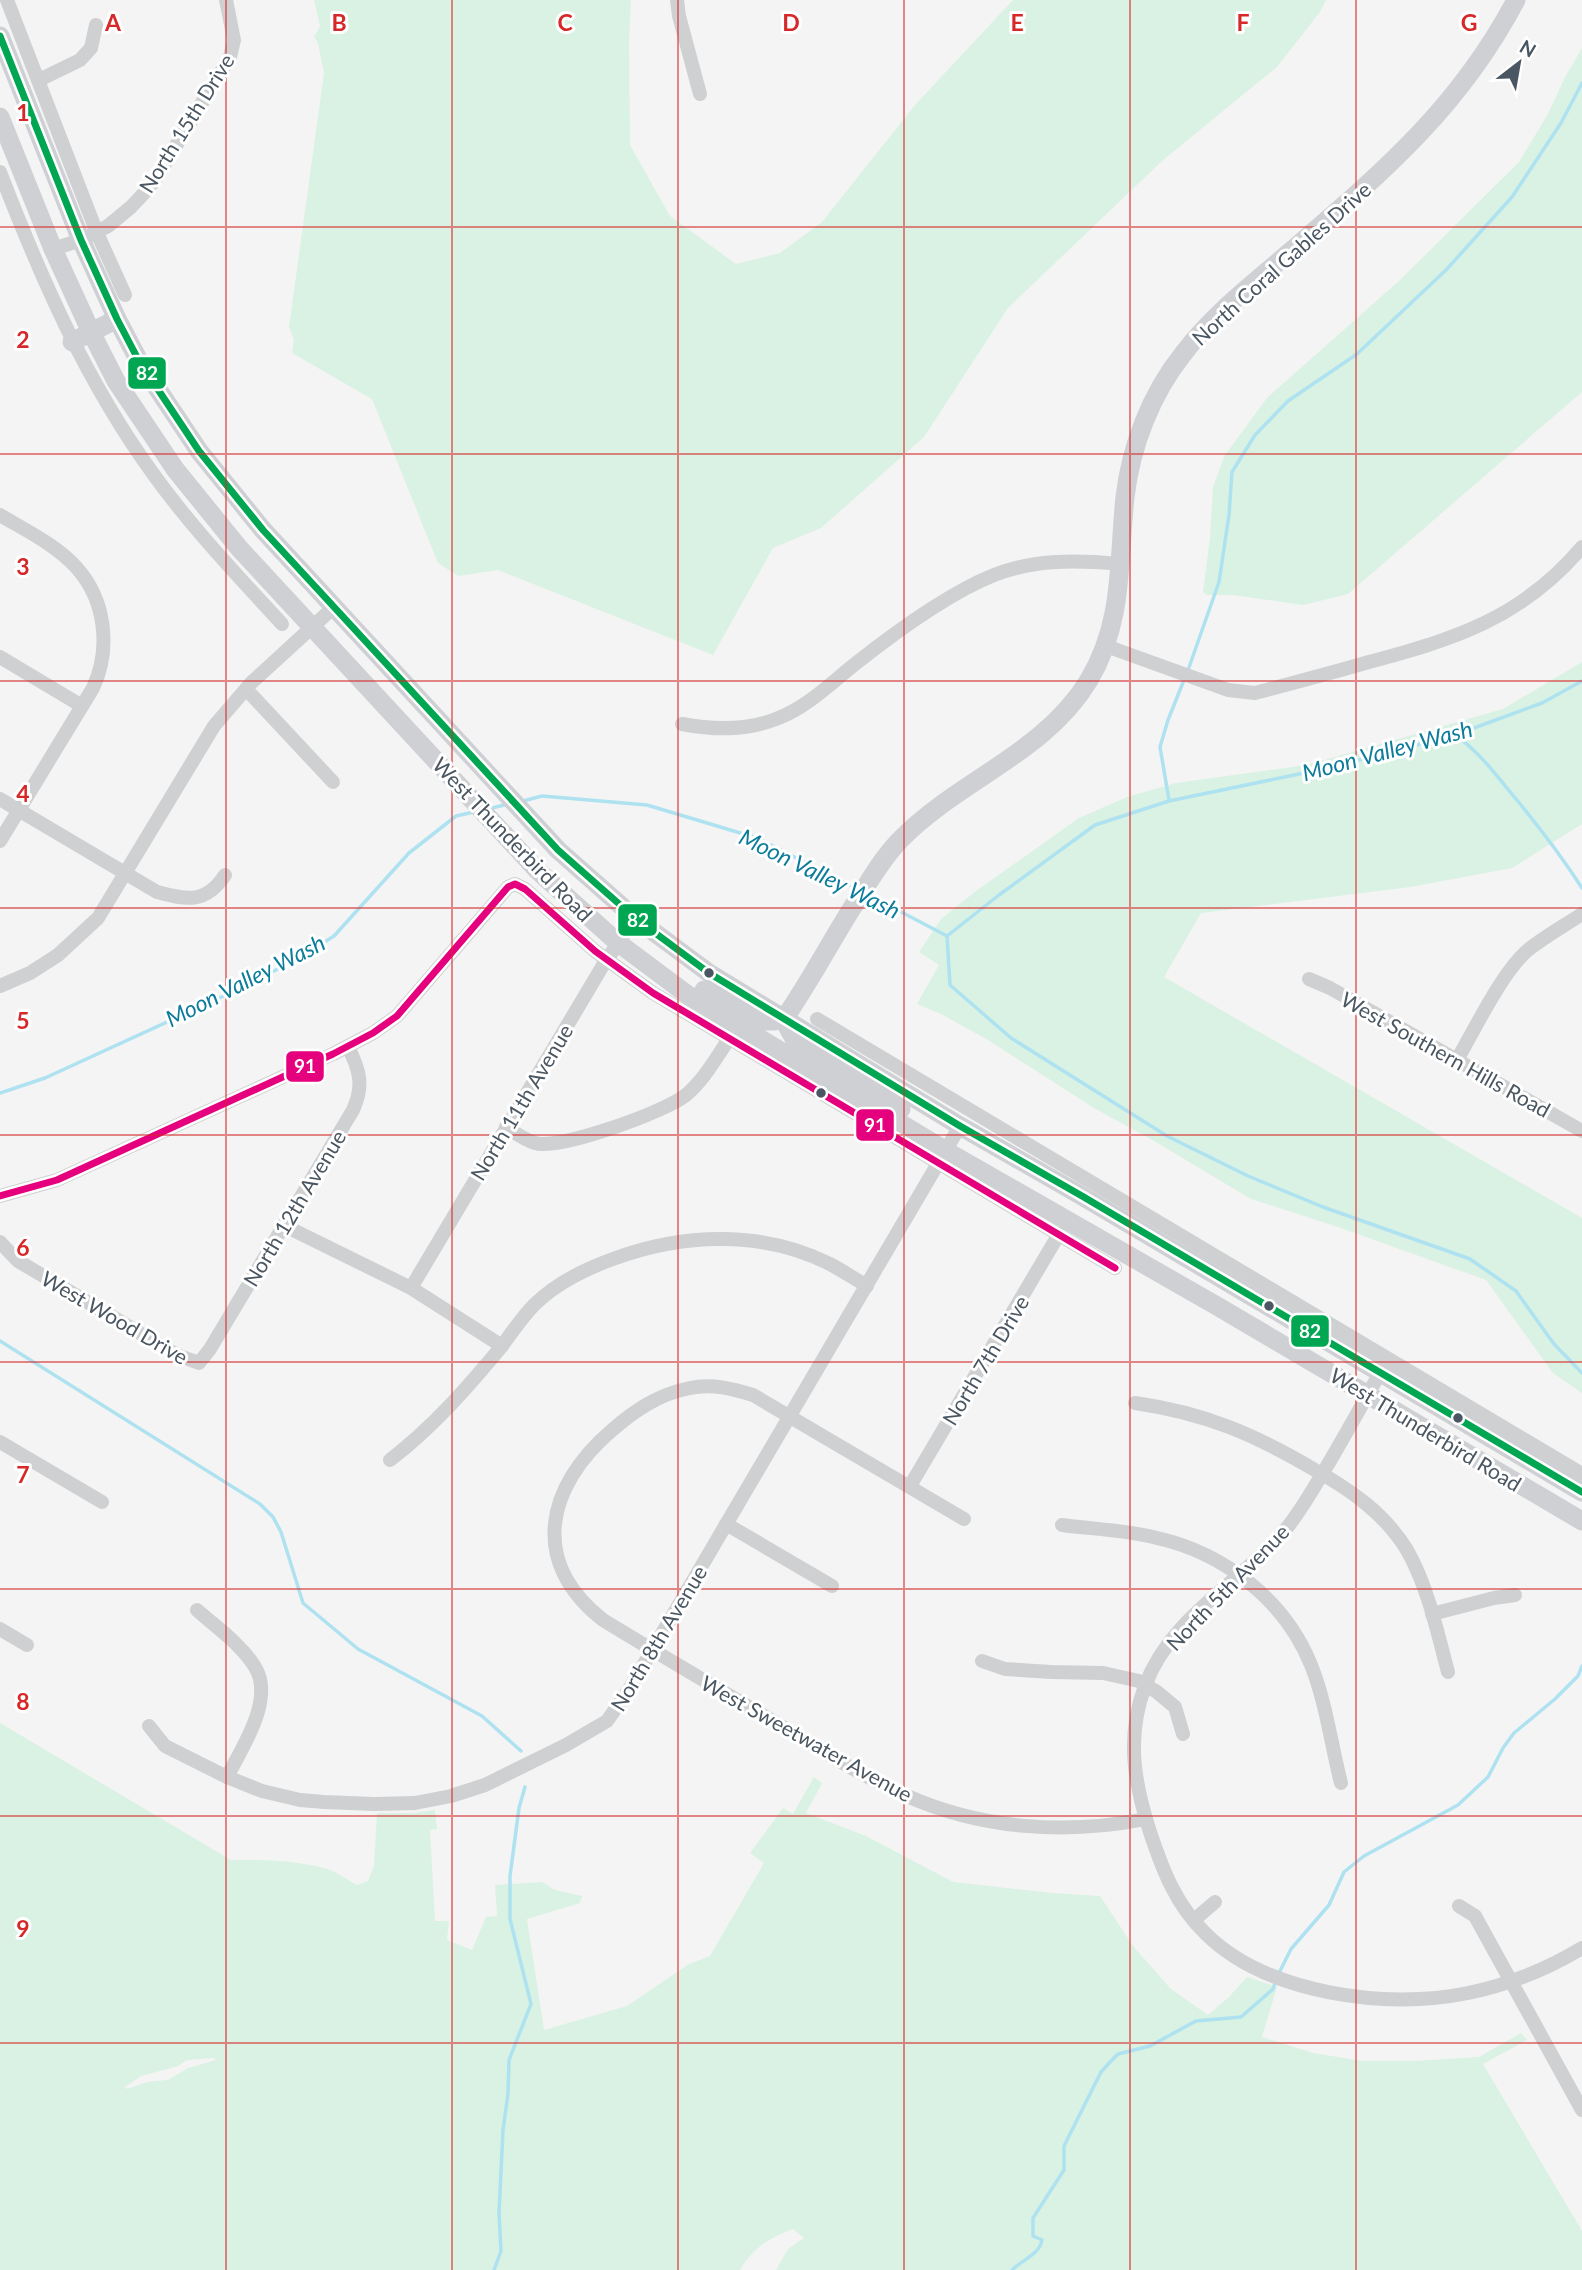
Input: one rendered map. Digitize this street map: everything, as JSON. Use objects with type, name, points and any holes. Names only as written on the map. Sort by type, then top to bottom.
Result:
[{"type":"main road","name":"North Coral Gables Drive","points":[[784,1019],[878,867],[901,839],[954,794],[1045,732],[1082,691],[1106,646],[1116,602],[1126,494],[1133,457],[1144,422],[1161,387],[1181,356],[1217,315],[1369,184],[1430,124],[1463,85],[1516,0]]},
{"type":"main road","name":"West Thunderbird Road","points":[[0,36],[89,237],[117,319],[144,368],[206,461],[263,530],[558,850],[635,918],[691,961],[784,1019],[864,1057],[960,1126],[1335,1337],[1380,1373],[1582,1492]]},
{"type":"main road","name":"West Thunderbird Road","points":[[0,117],[53,249],[116,381],[175,469],[222,528],[265,592],[312,628],[538,871],[617,942],[688,995],[943,1157],[1319,1365],[1582,1521]]},
{"type":"main road","points":[[72,342],[117,319]]},
{"type":"main road","points":[[443,767],[464,747]]},
{"type":"main road","points":[[657,973],[697,986],[764,1021],[784,1019],[789,1031],[803,1047],[937,1131],[943,1157]]},
{"type":"main road","points":[[1319,1365],[1335,1337]]},
{"type":"street","name":"West Thunderbird Road","points":[[8,0],[38,80],[89,237],[125,295]]},
{"type":"street","name":"North 15th Drive","points":[[53,249],[89,237],[131,207],[155,180],[230,57],[234,40],[226,0]]},
{"type":"street","points":[[677,0],[701,94]]},
{"type":"street","points":[[38,80],[80,60],[91,48],[96,25]]},
{"type":"street","name":"West Thunderbird Road","points":[[0,172],[35,262],[72,342],[118,422],[154,476],[198,531],[265,592],[282,624]]},
{"type":"street","points":[[0,515],[64,556],[76,567],[95,596],[105,646],[99,676],[0,841]]},
{"type":"street","points":[[1106,646],[1228,690],[1255,693],[1434,645],[1469,631],[1532,596],[1582,547]]},
{"type":"street","points":[[682,724],[707,729],[727,729],[777,719],[814,697],[900,631],[958,594],[994,575],[1035,563],[1076,560],[1120,564]]},
{"type":"street","points":[[0,986],[37,969],[58,955],[98,918],[206,738],[228,709],[334,607]]},
{"type":"street","points":[[0,657],[82,706]]},
{"type":"street","points":[[246,689],[333,782]]},
{"type":"street","points":[[0,799],[157,892],[178,898],[199,898],[216,888],[225,875]]},
{"type":"street","name":"West Thunderbird Road","points":[[348,1046],[397,1016],[508,887],[515,884],[525,889],[606,960],[653,993],[729,1040],[943,1157],[1115,1268]]},
{"type":"street","points":[[1457,1060],[1518,960],[1528,950],[1582,914]]},
{"type":"street","name":"North 11th Avenue","points":[[411,1288],[606,960],[635,918]]},
{"type":"street","name":"West Southern Hills Road","points":[[1308,979],[1330,988],[1582,1130]]},
{"type":"street","name":"West Thunderbird Road","points":[[817,1019],[864,1057],[1335,1337],[1582,1475]]},
{"type":"street","points":[[506,1128],[536,1143],[547,1143],[575,1138],[657,1113],[687,1095],[729,1040]]},
{"type":"street","points":[[0,1196],[57,1180],[348,1046]]},
{"type":"street","name":"North 12th Avenue","points":[[199,1363],[210,1349],[359,1098],[361,1089],[358,1067],[348,1046]]},
{"type":"street","name":"North 8th Avenue","points":[[149,1726],[165,1746],[262,1791],[300,1800],[374,1804],[415,1803],[451,1796],[502,1777],[607,1721],[791,1416],[960,1126]]},
{"type":"street","points":[[283,1225],[411,1288],[502,1346]]},
{"type":"street","name":"North 7th Drive","points":[[910,1486],[1059,1234]]},
{"type":"street","points":[[390,1460],[433,1424],[461,1395],[536,1304],[576,1275],[638,1249],[669,1242],[730,1238],[805,1254],[830,1264],[867,1286]]},
{"type":"street","name":"West Wood Drive","points":[[0,1242],[18,1261],[177,1355],[199,1363]]},
{"type":"street","name":"North 5th Avenue","points":[[1146,1819],[1135,1782],[1135,1723],[1145,1685],[1156,1663],[1173,1638],[1286,1529],[1322,1474],[1380,1373]]},
{"type":"street","name":"West Sweetwater Avenue","points":[[964,1519],[754,1395],[724,1387],[692,1387],[663,1395],[635,1410],[588,1452],[570,1478],[560,1500],[555,1525],[555,1550],[572,1589],[586,1607],[603,1620],[878,1782],[907,1796],[985,1821],[1044,1828],[1085,1827],[1146,1819]]},
{"type":"street","points":[[1135,1403],[1200,1416],[1236,1428],[1282,1450],[1364,1501],[1393,1530],[1420,1576],[1448,1672]]},
{"type":"street","points":[[0,1442],[102,1502]]},
{"type":"street","points":[[726,1524],[832,1586]]},
{"type":"street","points":[[1062,1525],[1135,1533],[1159,1538],[1200,1553],[1238,1574],[1277,1608],[1293,1630],[1311,1664],[1340,1783]]},
{"type":"street","points":[[1432,1614],[1515,1595]]},
{"type":"street","points":[[197,1610],[247,1657],[257,1669],[262,1685],[262,1700],[227,1777]]},
{"type":"street","points":[[0,1629],[27,1645]]},
{"type":"street","points":[[982,1661],[1005,1669],[1115,1674],[1145,1685],[1175,1707],[1183,1734]]},
{"type":"street","points":[[1146,1819],[1169,1884],[1194,1920],[1235,1957],[1301,1985],[1339,1994],[1421,1999],[1468,1993],[1512,1981],[1582,1948]]},
{"type":"street","points":[[1194,1920],[1215,1902]]},
{"type":"street","points":[[1459,1906],[1475,1916],[1582,2110]]},
{"type":"green space","points":[[314,0],[631,0],[630,145],[670,216],[736,264],[780,253],[822,222],[915,105],[1013,0],[1326,0],[1320,12],[1277,67],[1162,161],[1008,308],[924,437],[821,528],[773,548],[713,655],[498,570],[458,576],[438,563],[372,399],[292,353],[294,340],[289,327],[324,73],[318,43],[314,37],[320,26]]},
{"type":"green space","points":[[1582,48],[1582,392],[1348,594],[1303,605],[1233,595],[1207,595],[1203,592],[1213,487],[1225,455],[1267,398],[1400,280],[1519,162],[1548,114]]},
{"type":"green space","points":[[1582,662],[1582,824],[1512,868],[1410,887],[1201,913],[1164,977],[1582,1218],[1582,1393],[1553,1373],[1486,1280],[1251,1199],[1094,1108],[988,1040],[917,1004],[939,965],[919,952],[941,919],[1079,818],[1127,797],[1176,783],[1307,765],[1503,709]]},
{"type":"green space","points":[[0,1723],[231,1860],[279,1861],[315,1866],[331,1870],[357,1885],[368,1881],[374,1866],[377,1813],[435,1810],[437,1829],[430,1830],[435,1921],[449,1921],[447,1940],[472,1950],[486,1917],[497,1916],[495,1885],[542,1882],[555,1890],[582,1896],[580,1903],[527,1919],[544,2030],[627,2006],[689,1964],[710,1956],[764,1863],[750,1853],[783,1808],[793,1814],[814,1777],[822,1783],[806,1813],[866,1836],[953,1882],[1100,1896],[1133,1946],[1171,1989],[1208,2015],[1247,1977],[1277,1987],[1262,2037],[1313,2053],[1362,2061],[1415,2061],[1479,2057],[1521,2033],[1527,2040],[1483,2064],[1582,2231],[1582,2270],[776,2270],[788,2249],[804,2238],[793,2229],[763,2244],[740,2270],[0,2270]],"holes":[[[187,2060],[216,2060],[188,2068],[168,2080],[147,2082],[127,2089],[125,2087],[141,2076],[178,2066]]]},
{"type":"waterway","points":[[1187,673],[1219,582],[1232,472],[1255,435],[1288,401],[1357,354],[1446,270],[1512,197],[1561,123],[1582,83]]},
{"type":"waterway","points":[[1169,800],[1160,747],[1184,680]]},
{"type":"waterway","name":"Moon Valley Wash","points":[[867,894],[947,936],[1095,825],[1169,801],[1328,768],[1455,735],[1542,703],[1582,681]]},
{"type":"waterway","points":[[1455,735],[1478,754],[1498,777],[1548,839],[1582,888]]},
{"type":"waterway","name":"Moon Valley Wash","points":[[523,801],[542,796],[647,805],[757,838],[857,889]]},
{"type":"waterway","name":"Moon Valley Wash","points":[[488,809],[508,804]]},
{"type":"waterway","name":"Moon Valley Wash","points":[[0,1093],[45,1078],[239,989],[301,957],[334,936],[409,853],[456,816],[474,812]]},
{"type":"waterway","points":[[947,936],[950,985],[1011,1038],[1167,1136],[1248,1176],[1323,1207],[1470,1259],[1516,1291],[1554,1344],[1582,1373]]},
{"type":"waterway","points":[[0,1341],[260,1504],[273,1517],[281,1532],[303,1603],[358,1649],[482,1716],[521,1751]]},
{"type":"waterway","points":[[1279,1973],[1291,1949],[1329,1905],[1344,1872],[1364,1856],[1458,1805],[1488,1777],[1514,1733],[1555,1699],[1578,1676],[1582,1666]]},
{"type":"waterway","points":[[494,2270],[501,2251],[499,2213],[509,2060],[531,2004],[510,1919],[510,1876],[519,1808],[525,1787]]},
{"type":"waterway","points":[[1012,2270],[1041,2245],[1042,2240],[1033,2236],[1033,2218],[1064,2170],[1064,2146],[1101,2072],[1111,2061],[1118,2054],[1150,2046],[1196,2021],[1241,2017],[1273,1989],[1276,1980]]},
{"type":"transit line","name":"82","points":[[0,36],[81,240],[117,319],[139,361],[199,451],[263,530],[558,850],[635,918],[709,973],[960,1126],[1582,1492]]},
{"type":"transit line","name":"91","points":[[0,1196],[57,1180],[333,1054],[373,1033],[397,1016],[508,887],[515,884],[525,889],[595,951],[653,993],[1115,1268]]}]
